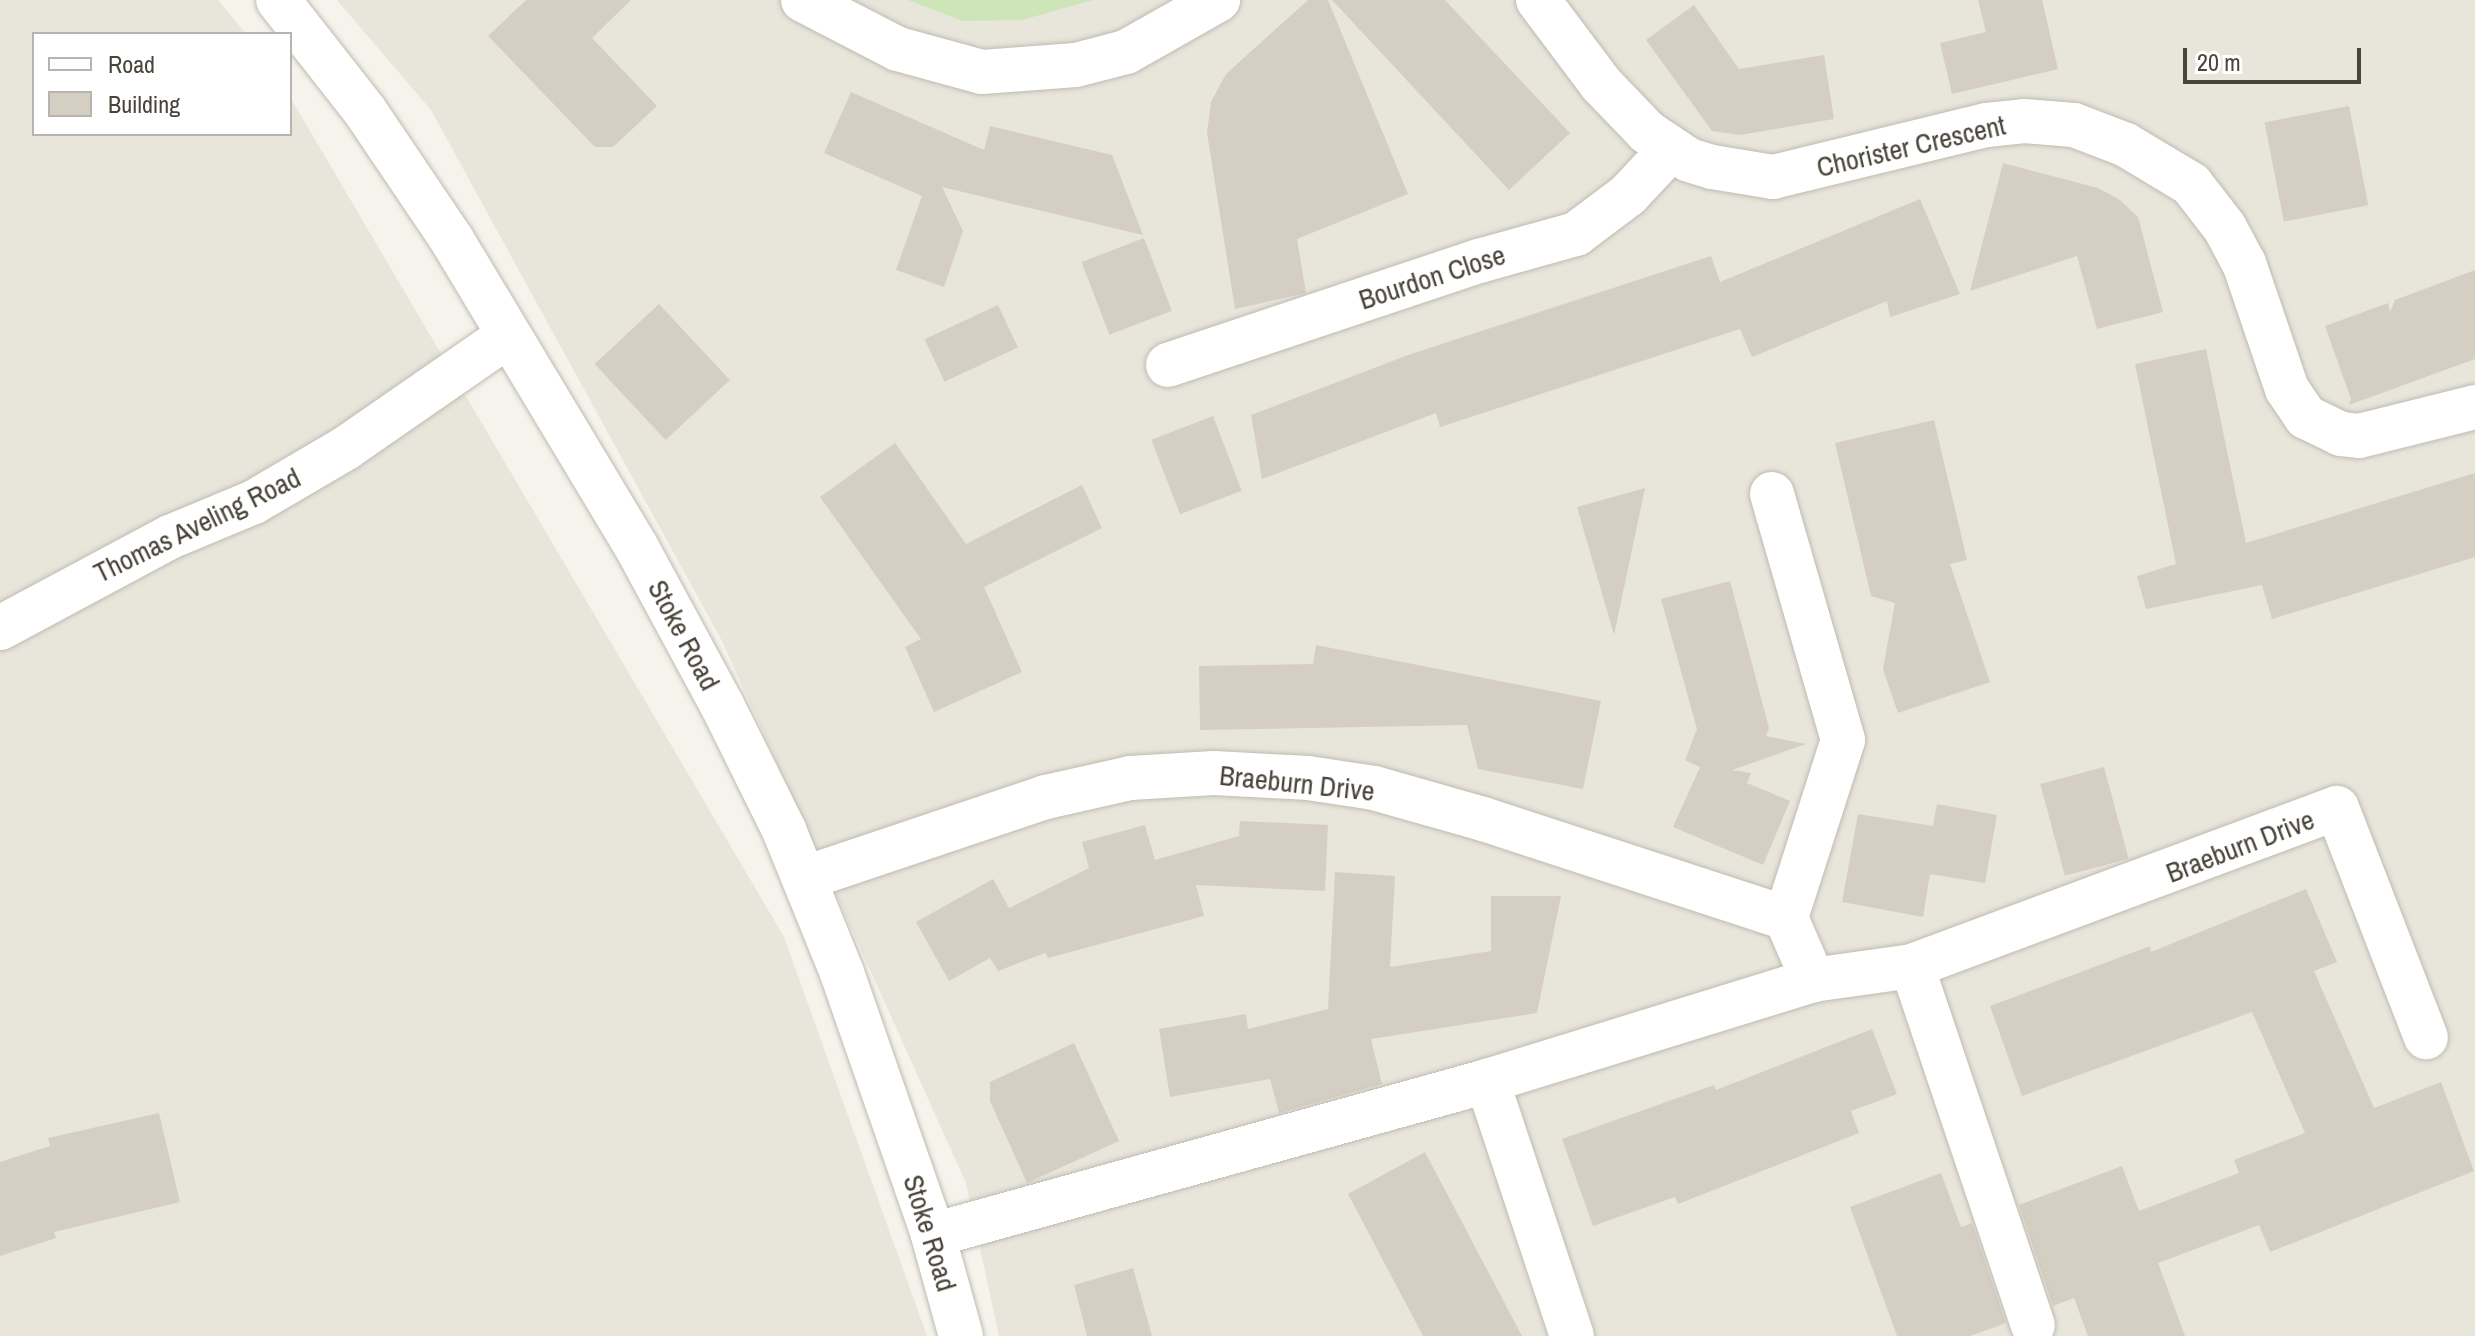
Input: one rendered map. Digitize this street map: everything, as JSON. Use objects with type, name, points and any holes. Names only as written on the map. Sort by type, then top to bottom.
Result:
[{"type":"street","points":[[803,0],[898,49],[982,72],[1076,65],[1126,52],[1218,0]]},
{"type":"street","name":"Chorister Crescent","points":[[1538,0],[1601,84],[1670,150],[1712,167],[1773,177],[1987,125],[2047,121],[2087,129],[2169,168],[2209,205],[2244,263],[2287,389],[2306,417],[2341,434],[2359,436],[2475,407]]},
{"type":"street","name":"Stoke Road","points":[[293,5],[405,168],[509,335],[637,548],[722,705],[805,878],[933,1235],[961,1336]]},
{"type":"street","name":"Bourdon Close","points":[[1168,365],[1479,261],[1576,234],[1628,195],[1670,150]]},
{"type":"street","name":"Thomas Aveling Road","points":[[0,628],[143,550],[254,502],[371,432],[509,335]]},
{"type":"street","points":[[1772,494],[1843,740],[1786,918],[1813,980]]},
{"type":"street","name":"Braeburn Drive","points":[[805,878],[1046,797],[1130,778],[1214,773],[1308,778],[1374,788],[1786,918]]},
{"type":"street","name":"Braeburn Drive","points":[[933,1235],[1487,1081],[1813,980],[1912,966],[2337,808],[2426,1037]]},
{"type":"street","points":[[1912,966],[2033,1325]]},
{"type":"street","points":[[1487,1081],[1572,1336]]},
{"type":"shaded area","points":[[0,0],[218,0],[244,32],[32,32],[32,136],[292,136],[292,100],[784,937],[927,1336],[0,1336]]},
{"type":"shaded area","points":[[337,0],[2475,0],[2475,1336],[999,1336],[966,1183],[722,641],[431,110]]},
{"type":"green space","points":[[908,0],[1093,0],[1022,20],[963,21]]},
{"type":"building","points":[[526,0],[631,0],[592,38],[657,106],[613,147],[595,147],[488,36]]},
{"type":"building","points":[[1308,0],[1328,0],[1408,194],[1297,239],[1306,293],[1235,309],[1207,133],[1211,102],[1226,74]]},
{"type":"building","points":[[1332,0],[1445,0],[1570,133],[1509,190]]},
{"type":"building","points":[[1978,0],[2042,0],[2058,69],[1952,94],[1940,43],[1986,32]]},
{"type":"building","points":[[1694,5],[1739,69],[1824,55],[1834,119],[1740,135],[1712,131],[1646,40]]},
{"type":"building","points":[[851,92],[984,150],[990,126],[1112,155],[1143,235],[942,187],[963,231],[944,287],[896,270],[922,196],[824,153]]},
{"type":"building","points":[[2349,106],[2368,205],[2284,222],[2265,122]]},
{"type":"building","points":[[2003,163],[2098,188],[2120,200],[2138,217],[2163,312],[2097,329],[2077,256],[1970,291]]},
{"type":"building","points":[[1920,199],[1960,294],[1890,317],[1887,301],[1752,357],[1740,329],[1440,427],[1436,413],[1262,479],[1251,415],[1408,355],[1711,256],[1720,282]]},
{"type":"building","points":[[1144,238],[1172,311],[1109,335],[1081,262]]},
{"type":"building","points":[[2475,270],[2475,359],[2349,405],[2351,399],[2325,326],[2388,303],[2390,312],[2395,300]]},
{"type":"building","points":[[659,304],[730,380],[666,440],[595,364]]},
{"type":"building","points":[[998,305],[1018,348],[944,382],[925,339]]},
{"type":"building","points":[[2206,349],[2246,543],[2475,473],[2475,557],[2272,619],[2262,585],[2146,609],[2137,576],[2176,564],[2135,364]]},
{"type":"building","points":[[1213,416],[1242,491],[1180,514],[1151,440]]},
{"type":"building","points":[[1934,420],[1967,560],[1950,564],[1990,682],[1898,713],[1883,669],[1895,603],[1871,596],[1835,443]]},
{"type":"building","points":[[895,443],[966,544],[1082,485],[1102,528],[984,587],[1022,672],[934,712],[905,647],[921,639],[820,497]]},
{"type":"building","points":[[1645,488],[1614,635],[1577,507]]},
{"type":"building","points":[[1730,581],[1769,728],[1766,736],[1806,744],[1732,770],[1751,773],[1747,783],[1790,801],[1763,865],[1673,827],[1700,767],[1685,760],[1697,729],[1661,599]]},
{"type":"building","points":[[1316,645],[1601,701],[1583,789],[1478,769],[1467,725],[1200,730],[1199,666],[1313,664]]},
{"type":"building","points":[[2104,767],[2129,859],[2065,876],[2040,784]]},
{"type":"building","points":[[1937,804],[1997,815],[1985,883],[1930,874],[1923,917],[1842,902],[1858,814],[1933,826]]},
{"type":"building","points":[[1240,821],[1328,825],[1325,891],[1196,885],[1204,916],[1048,958],[1045,953],[998,971],[990,958],[949,981],[916,922],[993,879],[1009,908],[1089,868],[1082,842],[1145,825],[1155,860],[1239,836]]},
{"type":"building","points":[[1335,872],[1395,876],[1390,967],[1491,951],[1491,896],[1561,896],[1537,1013],[1371,1039],[1382,1084],[1279,1113],[1270,1079],[1170,1097],[1159,1029],[1246,1014],[1248,1029],[1328,1009]]},
{"type":"building","points":[[2306,889],[2337,962],[2314,971],[2374,1108],[2441,1082],[2474,1171],[2270,1252],[2259,1225],[2158,1263],[2185,1336],[2088,1336],[2074,1298],[2053,1306],[2019,1205],[2122,1166],[2139,1211],[2239,1173],[2234,1160],[2305,1133],[2252,1012],[2022,1096],[1990,1006],[2150,946],[2151,952]]},
{"type":"building","points":[[1872,1029],[1897,1094],[1851,1111],[1859,1133],[1678,1204],[1675,1197],[1593,1226],[1562,1139],[1714,1085],[1716,1090]]},
{"type":"building","points":[[1074,1043],[1119,1141],[1027,1183],[990,1101],[990,1082]]},
{"type":"building","points":[[159,1113],[180,1202],[54,1232],[56,1238],[0,1256],[0,1162],[50,1146],[48,1138]]},
{"type":"building","points":[[1425,1152],[1522,1336],[1423,1336],[1348,1194]]},
{"type":"building","points":[[1941,1173],[1961,1227],[1972,1223],[2006,1323],[1970,1336],[1897,1336],[1850,1207]]},
{"type":"building","points":[[1133,1268],[1152,1336],[1087,1336],[1074,1285]]}]
